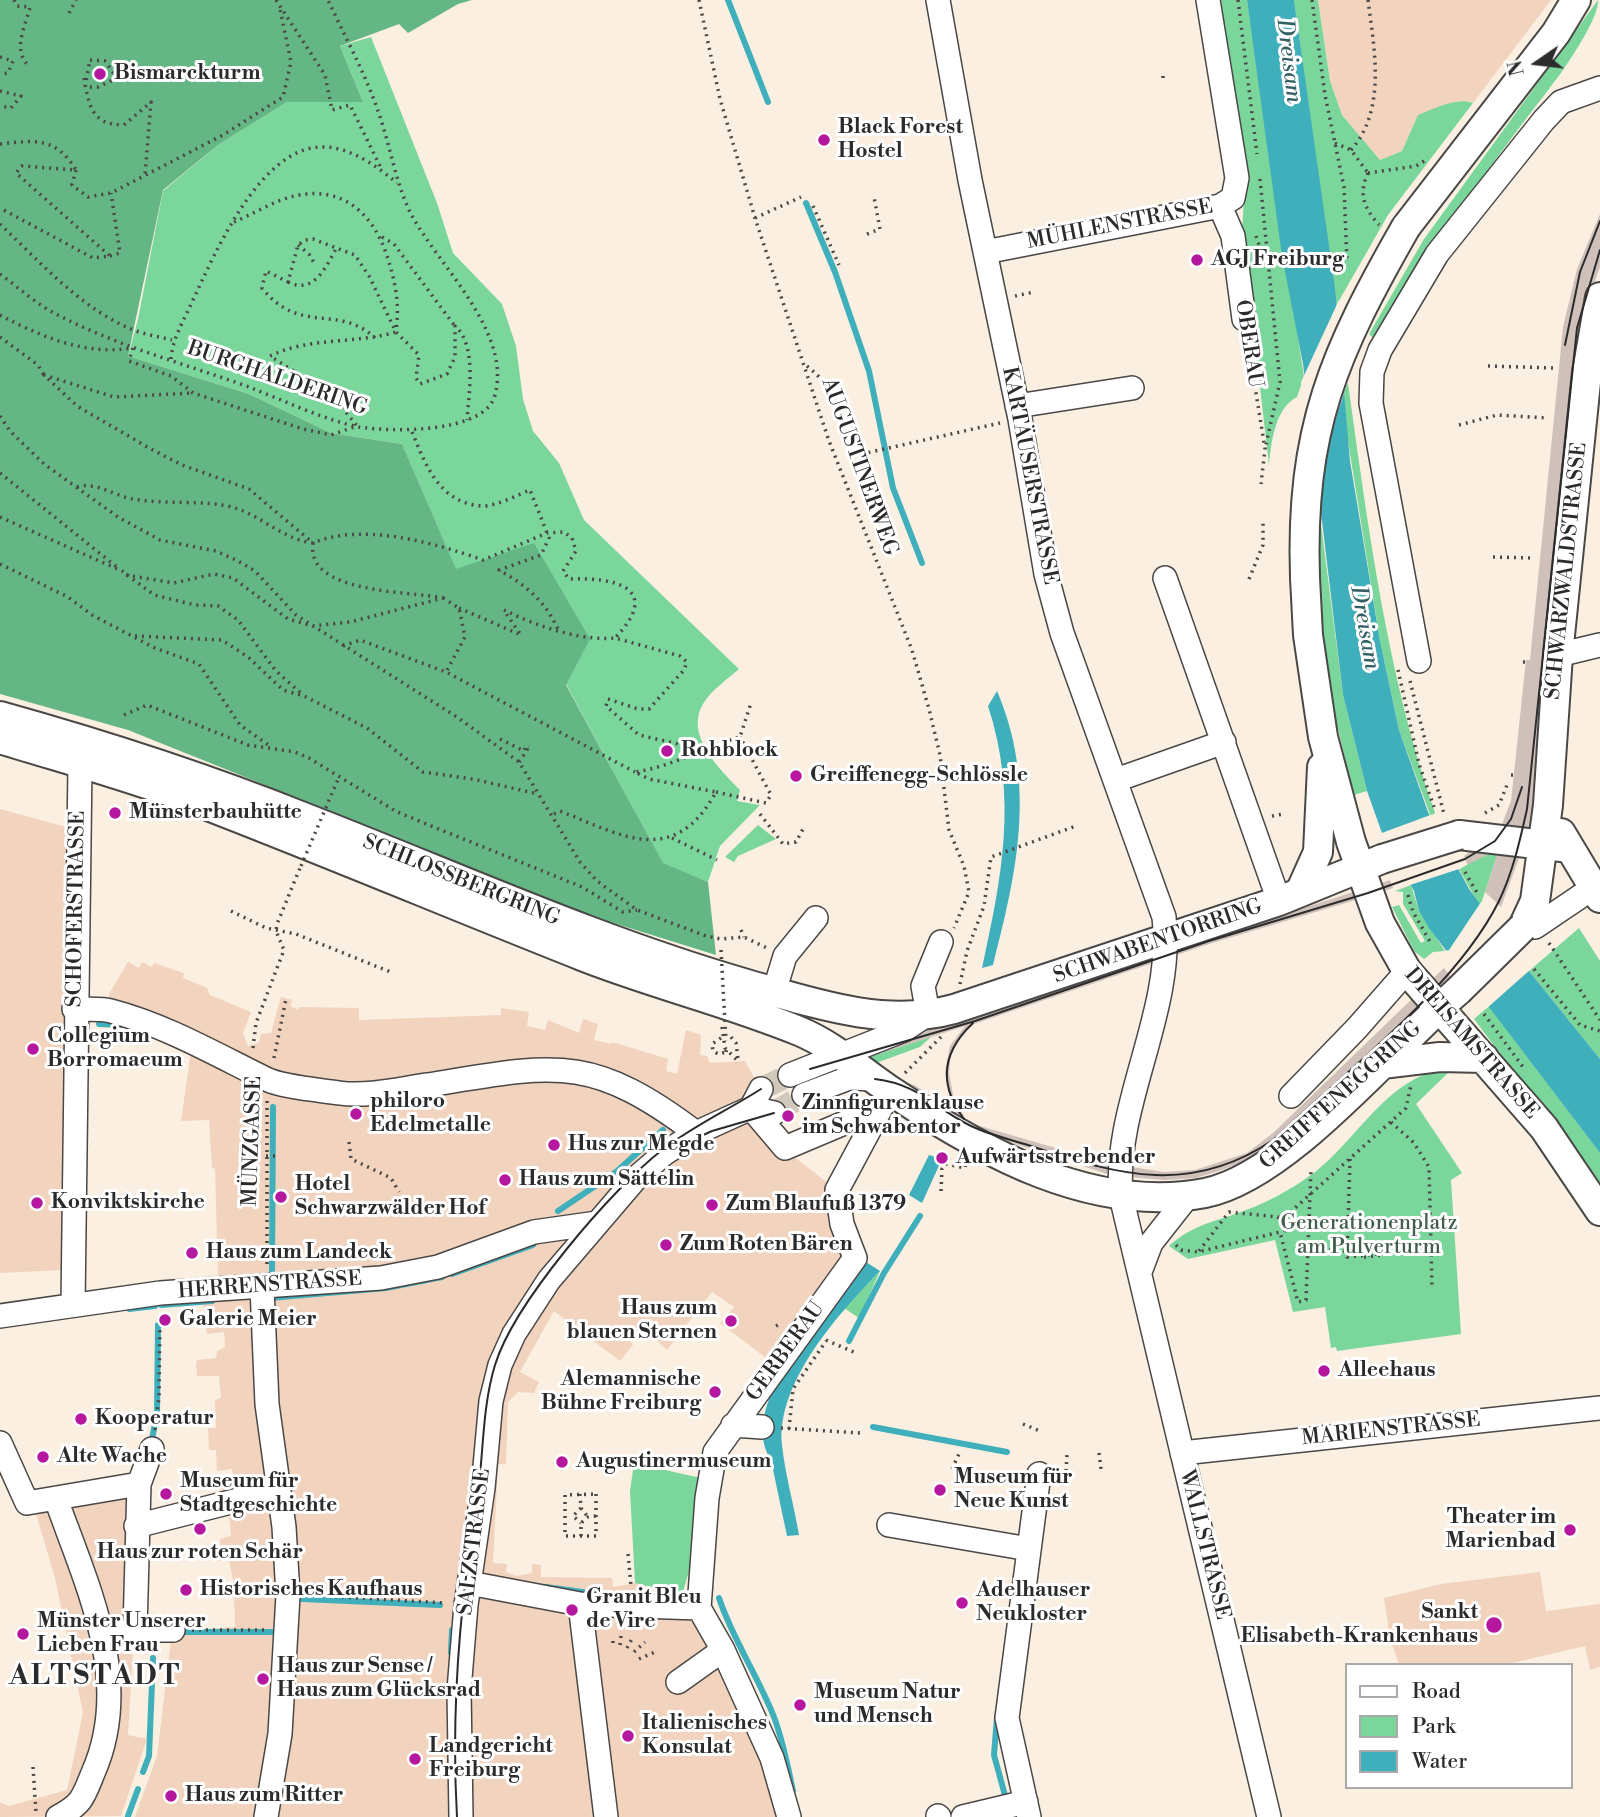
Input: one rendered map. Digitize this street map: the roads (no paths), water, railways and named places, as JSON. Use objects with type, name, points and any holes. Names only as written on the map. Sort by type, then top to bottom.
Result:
[{"type":"main road","points":[[1289,897],[1318,852],[1322,737],[1308,635],[1304,504],[1319,413],[1332,371],[1364,302],[1393,226],[1456,162],[1556,33],[1576,0]]},
{"type":"main road","name":"SCHWARZWALDSTRASSE","points":[[1536,932],[1535,901],[1556,847],[1548,805],[1558,655],[1587,372],[1600,297]]},
{"type":"main road","name":"SCHLOSSBERGRING","points":[[0,716],[220,785],[587,932],[687,966],[846,1011],[943,1017]]},
{"type":"main road","name":"DREISAMSTRASSE","points":[[1322,737],[1370,863],[1380,923],[1407,971],[1448,1000],[1484,1058],[1544,1128],[1600,1211]]},
{"type":"main road","name":"SCHLOSSBERGRING","points":[[0,740],[192,800],[588,958],[802,1032],[844,1055],[882,1085]]},
{"type":"main road","name":"SCHWABENTORRING","points":[[943,1017],[1289,897],[1370,863],[1451,824],[1556,847]]},
{"type":"main road","points":[[1556,847],[1598,889]]},
{"type":"main road","name":"GREIFFENEGGRING","points":[[882,1085],[972,1142],[1069,1183],[1121,1196],[1149,1199],[1188,1196],[1226,1188],[1274,1160],[1448,1000],[1536,932]]},
{"type":"main road","points":[[1382,1063],[1440,1057],[1484,1058]]},
{"type":"street","name":"KARTÄUSERSTRASSE","points":[[938,0],[1018,412],[1046,574],[1062,633],[1159,897],[1166,939]]},
{"type":"street","name":"MÜHLENSTRASSE","points":[[985,252],[1220,206],[1233,198],[1248,178],[1208,0]]},
{"type":"street","points":[[1419,661],[1371,403],[1372,372],[1380,350],[1437,254],[1544,120],[1561,102],[1600,88]]},
{"type":"street","name":"OBERAU","points":[[1220,206],[1233,236],[1244,319]]},
{"type":"street","points":[[1018,412],[1132,388]]},
{"type":"street","points":[[1165,578],[1224,742],[1289,897]]},
{"type":"street","points":[[1558,655],[1600,646]]},
{"type":"street","points":[[1116,780],[1224,742]]},
{"type":"street","name":"SCHOFERSTRASSE","points":[[72,1305],[74,1009],[80,764]]},
{"type":"street","points":[[1536,932],[1598,889]]},
{"type":"street","points":[[774,992],[785,956],[816,918]]},
{"type":"street","points":[[802,1032],[800,1072],[943,1017],[923,986],[947,936]]},
{"type":"street","name":"WALLSTRASSE","points":[[1166,939],[1166,965],[1120,1161],[1121,1196],[1269,1817]]},
{"type":"street","points":[[1292,1096],[1407,971]]},
{"type":"street","points":[[74,1009],[109,1010],[258,1070],[341,1093],[370,1094],[535,1068],[572,1069],[633,1090],[696,1133]]},
{"type":"street","points":[[756,1099],[785,1148],[849,1121],[875,1116],[882,1085],[849,1078],[804,1095]]},
{"type":"street","points":[[756,1099],[774,1113]]},
{"type":"street","name":"SALZSTRASSE","points":[[461,1817],[459,1690],[491,1401],[500,1365],[514,1334],[549,1280],[637,1177],[664,1153],[756,1099]]},
{"type":"street","name":"GERBERAU","points":[[699,1608],[702,1547],[715,1452],[855,1258],[842,1224],[837,1189],[875,1116]]},
{"type":"street","points":[[1140,1272],[1161,1227],[1188,1196]]},
{"type":"street","name":"HERRENSTRASSE","points":[[0,1316],[160,1293],[346,1283],[417,1272],[534,1232],[597,1223]]},
{"type":"street","points":[[264,1287],[267,1404],[288,1595],[280,1734],[266,1817]]},
{"type":"street","name":"MARIENSTRASSE","points":[[1182,1453],[1600,1408]]},
{"type":"street","points":[[733,1425],[778,1428]]},
{"type":"street","points":[[0,1443],[26,1503],[139,1484]]},
{"type":"street","points":[[135,1630],[139,1484],[152,1449]]},
{"type":"street","points":[[963,1817],[1028,1810],[1007,1718],[1039,1474]]},
{"type":"street","points":[[136,1526],[278,1490]]},
{"type":"street","points":[[56,1499],[104,1637],[110,1712],[101,1756],[79,1806],[58,1817]]},
{"type":"street","points":[[889,1525],[1029,1549]]},
{"type":"street","points":[[472,1590],[580,1604],[699,1608],[723,1650],[772,1758],[789,1817]]},
{"type":"street","points":[[580,1604],[606,1817]]},
{"type":"street","points":[[104,1637],[135,1630],[173,1630]]},
{"type":"street","points":[[677,1682],[723,1650]]},
{"type":"water","name":"Dreisam","points":[[1247,0],[1294,0],[1335,288],[1350,461],[1380,641],[1399,730],[1428,812],[1469,889],[1529,971],[1600,1059],[1600,1153],[1429,928],[1419,911],[1414,891],[1382,833],[1367,791],[1343,695],[1303,364],[1282,256]]},
{"type":"water","points":[[997,691],[1017,760],[1019,828],[1009,896],[993,965],[982,968],[996,901],[1004,837],[1003,773],[988,706]]},
{"type":"water","points":[[929,1155],[942,1159],[922,1203],[909,1195]]},
{"type":"water","points":[[866,1262],[880,1271],[830,1327],[800,1373],[789,1397],[783,1421],[782,1445],[799,1535],[787,1536],[771,1460],[763,1437],[765,1411],[776,1383],[792,1355]]},
{"type":"waterway","points":[[728,0],[768,102]]},
{"type":"waterway","points":[[806,203],[835,272],[869,371],[893,488],[922,563]]},
{"type":"waterway","points":[[99,1024],[123,1025]]},
{"type":"waterway","points":[[272,1273],[273,1107]]},
{"type":"waterway","points":[[558,1211],[616,1172],[663,1130]]},
{"type":"waterway","points":[[849,1341],[884,1273],[920,1216]]},
{"type":"waterway","points":[[452,1274],[533,1245]]},
{"type":"waterway","points":[[269,1298],[386,1288],[442,1277]]},
{"type":"waterway","points":[[161,1305],[212,1301]]},
{"type":"waterway","points":[[129,1309],[155,1306]]},
{"type":"waterway","points":[[151,1445],[157,1412],[158,1325]]},
{"type":"waterway","points":[[873,1427],[1007,1452]]},
{"type":"waterway","points":[[546,1587],[597,1594]]},
{"type":"waterway","points":[[719,1598],[731,1629],[774,1717],[793,1791]]},
{"type":"waterway","points":[[302,1599],[440,1605]]},
{"type":"waterway","points":[[451,1653],[452,1630]]},
{"type":"waterway","points":[[177,1632],[280,1632]]},
{"type":"waterway","points":[[143,1772],[149,1756],[153,1658]]},
{"type":"waterway","points":[[997,1717],[994,1755],[1006,1799]]},
{"type":"waterway","points":[[128,1816],[138,1789]]},
{"type":"tunnel","points":[[761,1089],[790,1075]]},
{"type":"tunnel","points":[[774,1113],[804,1095]]},
{"type":"tram line","points":[[1565,345],[1580,272],[1600,221]]},
{"type":"tram line","points":[[875,1079],[914,1091],[956,1118],[985,1132],[1066,1157],[1126,1172],[1184,1174],[1214,1168],[1243,1157],[1273,1140],[1396,1028],[1456,966],[1480,934],[1504,890],[1527,809],[1577,328],[1600,250]]},
{"type":"tram line","points":[[810,1069],[975,1021],[1209,941],[1368,893],[1465,859],[1495,841],[1511,819],[1522,787]]},
{"type":"tram line","points":[[964,1119],[950,1093],[947,1069],[955,1045],[973,1023]]},
{"type":"tram line","points":[[457,1817],[455,1739],[461,1623],[479,1489],[487,1400],[495,1365],[522,1311],[543,1280],[566,1249],[617,1192],[662,1150],[761,1089]]},
{"type":"tram line","points":[[688,1142],[712,1131],[774,1113]]},
{"type":"place","name":"Bismarckturm","points":[[100,74]]},
{"type":"place","name":"Black Forest Hostel","points":[[824,140]]},
{"type":"place","name":"AGJ Freiburg","points":[[1197,260]]},
{"type":"place","name":"Rohblock","points":[[667,751]]},
{"type":"place","name":"Greiffenegg-Schlössle","points":[[796,776]]},
{"type":"place","name":"Münsterbauhütte","points":[[115,813]]},
{"type":"place","name":"Collegium Borromaeum","points":[[33,1049]]},
{"type":"place","name":"philoro Edelmetalle","points":[[356,1114]]},
{"type":"place","name":"Zinnfigurenklause im Schwabentor","points":[[788,1116]]},
{"type":"place","name":"Hus zur Megde","points":[[554,1145]]},
{"type":"place","name":"Aufwärtsstrebender","points":[[942,1158]]},
{"type":"place","name":"Haus zum Sättelin","points":[[505,1180]]},
{"type":"place","name":"Hotel Schwarzwälder Hof","points":[[281,1197]]},
{"type":"place","name":"Konviktskirche","points":[[37,1203]]},
{"type":"place","name":"Zum Blaufuß 1379","points":[[712,1205]]},
{"type":"place","name":"Zum Roten Bären","points":[[666,1245]]},
{"type":"place","name":"Haus zum Landeck","points":[[192,1253]]},
{"type":"place","name":"Galerie Meier","points":[[165,1320]]},
{"type":"place","name":"Haus zum blauen Sternen","points":[[731,1321]]},
{"type":"place","name":"Alleehaus","points":[[1324,1371]]},
{"type":"place","name":"Alemannische Bühne Freiburg","points":[[715,1392]]},
{"type":"place","name":"Kooperatur","points":[[81,1419]]},
{"type":"place","name":"Alte Wache","points":[[43,1457]]},
{"type":"place","name":"Augustinermuseum","points":[[562,1462]]},
{"type":"place","name":"Museum für Neue Kunst","points":[[940,1490]]},
{"type":"place","name":"Museum für Stadtgeschichte","points":[[166,1494]]},
{"type":"place","name":"Haus zur roten Schär","points":[[200,1529]]},
{"type":"place","name":"Theater im Marienbad","points":[[1570,1530]]},
{"type":"place","name":"Historisches Kaufhaus","points":[[186,1590]]},
{"type":"place","name":"Adelhauser Neukloster","points":[[962,1603]]},
{"type":"place","name":"Granit Bleu de Vire","points":[[572,1610]]},
{"type":"place","name":"Sankt Elisabeth-Krankenhaus","points":[[1494,1625]]},
{"type":"place","name":"Münster Unserer Lieben Frau","points":[[23,1634]]},
{"type":"place","name":"Haus zur Sense / Haus zum Glücksrad","points":[[263,1679]]},
{"type":"place","name":"Museum Natur und Mensch","points":[[800,1705]]},
{"type":"place","name":"Italienisches Konsulat","points":[[628,1736]]},
{"type":"place","name":"Landgericht Freiburg","points":[[415,1759]]},
{"type":"place","name":"Haus zum Ritter","points":[[171,1796]]},
{"type":"district","name":"ALTSTADT","points":[[95,1677]]},
{"type":"park label","name":"Generationenplatz am Pulverturm","points":[[1369,1236]]}]
